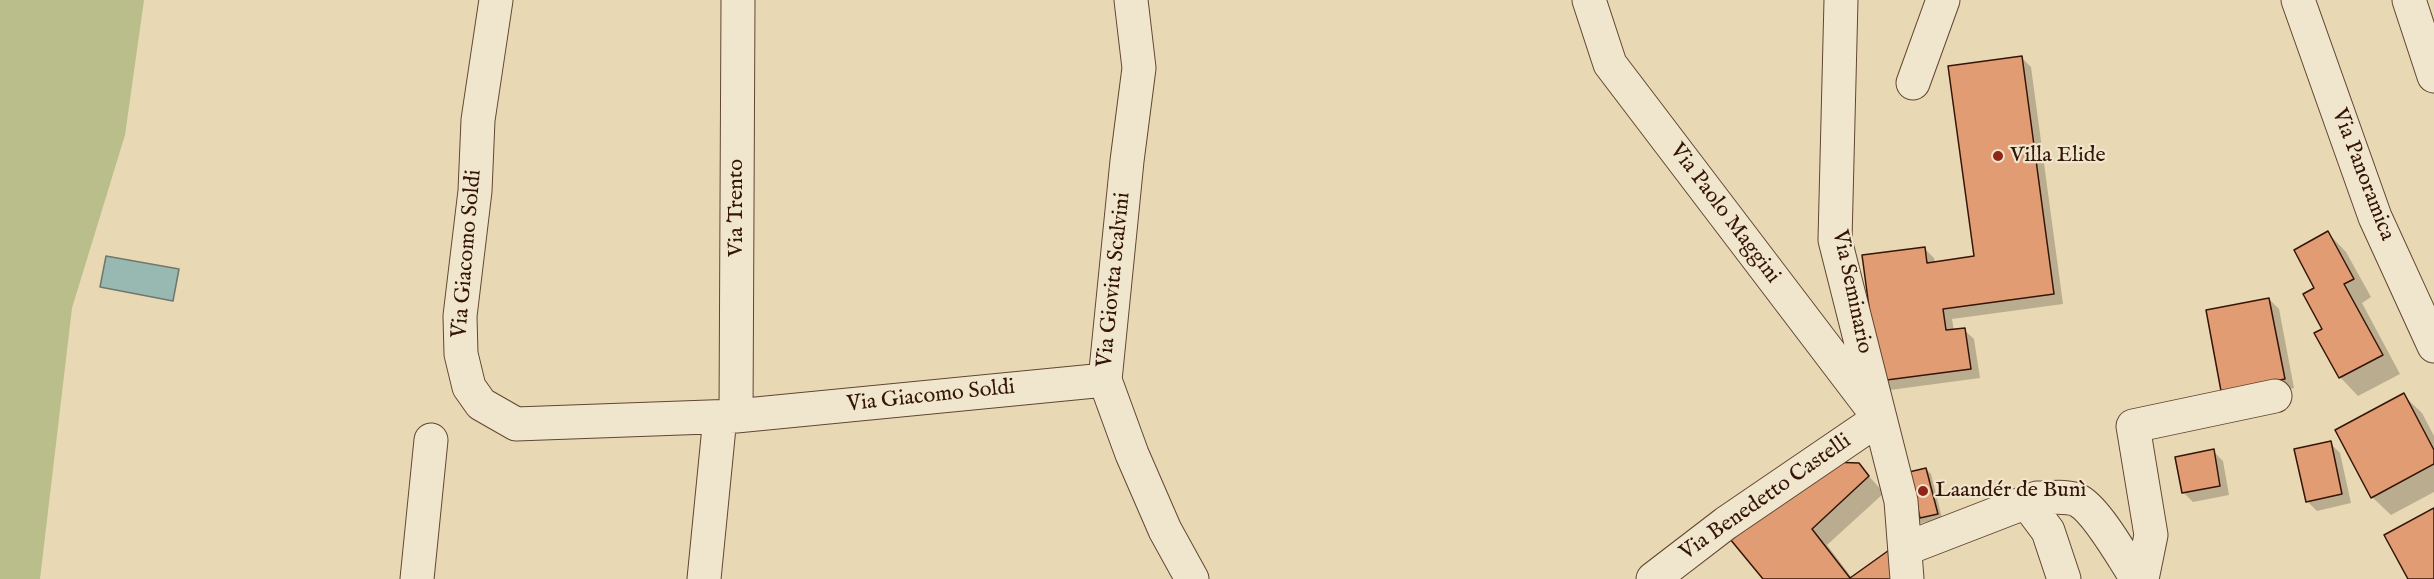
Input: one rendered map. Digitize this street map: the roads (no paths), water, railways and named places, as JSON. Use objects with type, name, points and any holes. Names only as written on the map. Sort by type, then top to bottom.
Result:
[{"type":"street","name":"Via Giacomo Soldi","points":[[496,0],[477,120],[475,191],[459,316],[461,354],[468,387],[481,404],[516,424],[728,417],[1105,380]]},
{"type":"street","name":"Via Trento","points":[[728,417],[738,0]]},
{"type":"street","name":"Via Giovita Scalvini","points":[[1131,0],[1139,68],[1125,172],[1105,380],[1132,454],[1165,530],[1192,579]]},
{"type":"street","name":"Via Paolo Maggini","points":[[1589,0],[1610,64],[1880,418]]},
{"type":"street","name":"Via Seminario","points":[[1841,0],[1831,70],[1828,215],[1901,501],[1906,564]]},
{"type":"street","points":[[1913,83],[1943,0]]},
{"type":"street","name":"Via Panoramica","points":[[2298,0],[2375,218],[2434,346]]},
{"type":"street","points":[[2409,0],[2434,76]]},
{"type":"street","points":[[2140,579],[2151,534],[2133,426],[2275,396]]},
{"type":"street","points":[[704,579],[728,417]]},
{"type":"street","name":"Via Benedetto Castelli","points":[[1653,579],[1726,524],[1880,418]]},
{"type":"street","points":[[417,579],[431,440]]},
{"type":"street","points":[[1906,564],[2027,502],[2037,498],[2058,497],[2078,500],[2099,522],[2140,579]]},
{"type":"street","points":[[2027,502],[2048,531],[2064,579]]},
{"type":"water","points":[[106,256],[179,269],[173,301],[100,287]]},
{"type":"place","name":"Villa Elide","points":[[1998,156]]},
{"type":"place","name":"Laandér de Bunì","points":[[1923,491]]}]
